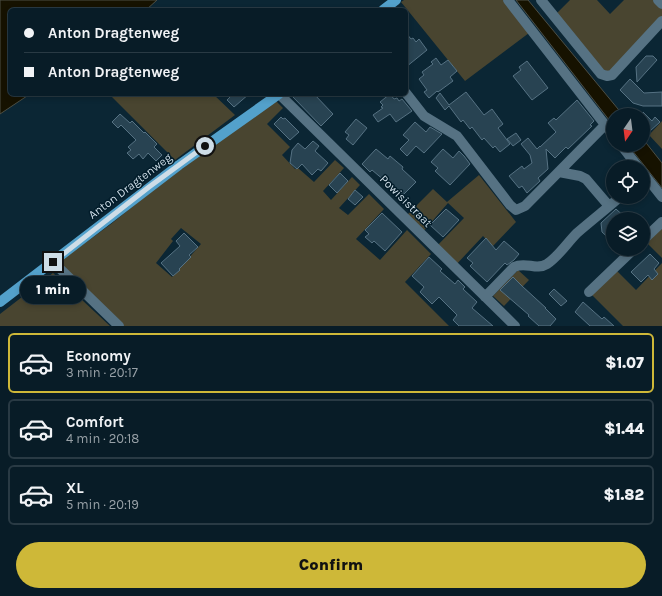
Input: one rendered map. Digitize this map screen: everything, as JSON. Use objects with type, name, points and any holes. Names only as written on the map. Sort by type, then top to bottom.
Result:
[{"type":"main road","points":[[386,8],[396,0]]},
{"type":"main road","name":"Anton Dragtenweg","points":[[0,302],[173,169],[276,96]]},
{"type":"street","points":[[408,96],[424,116],[457,136],[510,205],[516,210],[525,206],[605,125],[508,0]]},
{"type":"street","points":[[541,0],[601,74],[607,76],[612,75],[662,21]]},
{"type":"street","points":[[658,0],[662,4]]},
{"type":"street","name":"Powisistraat","points":[[281,96],[515,326]]},
{"type":"street","points":[[626,152],[633,160]]},
{"type":"street","points":[[559,172],[586,179],[609,206]]},
{"type":"street","points":[[650,182],[662,197]]},
{"type":"street","points":[[485,297],[517,265],[525,264],[538,266],[545,265],[551,261],[578,233],[611,204]]},
{"type":"street","points":[[650,233],[662,222]]},
{"type":"street","points":[[589,292],[627,256]]},
{"type":"street","points":[[53,262],[119,326]]},
{"type":"shaded area","points":[[0,0],[157,0],[148,8],[8,8],[8,96],[27,96],[0,114]]},
{"type":"shaded area","points":[[404,0],[503,0],[529,33],[465,81],[408,11],[408,8],[406,8],[401,2]]},
{"type":"shaded area","points":[[516,0],[528,0],[617,108],[606,108],[606,116]]},
{"type":"shaded area","points":[[570,0],[597,0],[610,14],[624,0],[654,0],[662,9],[662,18],[612,71],[606,71],[600,68],[556,14]]},
{"type":"shaded area","points":[[111,96],[215,96],[235,115],[175,160]]},
{"type":"shaded area","points":[[272,101],[277,102],[283,108],[267,124],[290,147],[282,155],[295,169],[298,168],[314,182],[335,160],[344,168],[323,191],[331,200],[352,177],[360,185],[339,208],[348,215],[369,194],[384,209],[356,239],[380,260],[407,230],[431,254],[405,282],[449,326],[123,326],[58,263]],"holes":[[[181,228],[201,244],[172,277],[156,263],[173,241],[171,239]]]},
{"type":"shaded area","points":[[662,121],[662,149],[650,136],[650,134]]},
{"type":"shaded area","points":[[650,148],[662,163],[662,188],[650,173],[650,160],[640,160],[634,152],[650,152]]},
{"type":"shaded area","points":[[479,175],[516,222],[493,246],[483,236],[454,267],[435,248],[464,218],[448,203],[421,234],[404,218],[433,189],[447,202]]},
{"type":"shaded area","points":[[662,226],[662,258],[650,246],[650,240]]},
{"type":"shaded area","points":[[662,263],[662,326],[623,326],[592,295],[616,270],[636,290]]},
{"type":"shaded area","points":[[518,270],[529,280],[504,306],[493,296]]},
{"type":"shaded area","points":[[53,273],[110,326],[0,326],[0,314]]},
{"type":"building","points":[[408,35],[416,42],[419,39],[427,50],[408,65]]},
{"type":"building","points":[[646,56],[653,56],[657,60],[637,82],[636,67]]},
{"type":"building","points":[[436,58],[441,65],[448,60],[457,71],[450,77],[453,81],[429,98],[424,92],[427,90],[419,79],[424,75],[422,72],[433,64],[431,62]]},
{"type":"building","points":[[527,61],[548,88],[532,100],[513,76],[521,70],[519,67]]},
{"type":"building","points":[[630,79],[644,93],[662,92],[662,106],[643,106],[633,103],[620,90]]},
{"type":"building","points":[[466,92],[484,115],[492,109],[503,124],[498,128],[510,144],[500,152],[495,146],[493,148],[484,138],[482,140],[472,127],[470,129],[463,120],[461,122],[449,106],[445,110],[436,98],[440,93],[449,105]]},
{"type":"building","points":[[231,96],[247,96],[234,107],[227,100]]},
{"type":"building","points":[[316,96],[333,114],[321,126],[293,97]]},
{"type":"building","points":[[388,96],[392,96],[394,99],[397,98],[399,101],[402,99],[412,111],[396,122],[390,114],[378,122],[373,115],[383,108],[381,107],[383,105],[380,102]]},
{"type":"building","points":[[577,100],[594,121],[590,125],[592,126],[568,149],[566,147],[555,158],[546,149],[548,169],[538,178],[540,181],[527,193],[522,186],[519,188],[509,176],[522,166],[524,169],[532,163],[530,155],[521,144],[528,138],[537,149],[540,147],[556,132],[548,123],[554,118],[556,120]]},
{"type":"building","points":[[120,114],[130,123],[132,121],[157,144],[154,147],[162,155],[156,161],[148,153],[143,159],[139,154],[133,159],[127,153],[131,150],[128,147],[136,140],[121,125],[118,128],[112,122]]},
{"type":"building","points":[[281,117],[283,119],[285,118],[299,132],[290,140],[274,124]]},
{"type":"building","points":[[655,117],[660,122],[650,131],[650,119],[652,121]]},
{"type":"building","points":[[356,119],[367,128],[353,145],[346,139],[349,135],[345,132]]},
{"type":"building","points":[[415,122],[426,132],[430,127],[442,134],[424,153],[416,146],[407,156],[400,149],[409,140],[403,135]]},
{"type":"building","points":[[516,133],[521,140],[513,146],[507,139]]},
{"type":"building","points":[[313,141],[319,146],[315,151],[328,163],[321,171],[318,169],[312,175],[302,164],[297,169],[290,163],[292,150],[298,143],[305,149]]},
{"type":"building","points":[[376,149],[388,159],[390,156],[403,167],[402,169],[416,182],[403,195],[386,180],[385,181],[372,170],[370,172],[362,164]]},
{"type":"building","points":[[443,149],[453,158],[459,151],[470,164],[450,185],[435,171],[438,168],[431,162]]},
{"type":"building","points":[[340,173],[348,181],[337,193],[329,185]]},
{"type":"building","points":[[355,190],[363,197],[355,205],[348,199]]},
{"type":"building","points":[[446,209],[459,220],[443,237],[430,225]]},
{"type":"building","points":[[382,213],[402,232],[385,251],[374,241],[372,243],[365,237],[369,234],[365,230]]},
{"type":"building","points":[[606,218],[606,236],[602,232],[601,223]]},
{"type":"building","points":[[184,233],[198,247],[189,255],[191,257],[173,276],[161,263],[180,246],[176,241]]},
{"type":"building","points":[[486,238],[496,250],[504,241],[519,254],[507,265],[505,263],[487,282],[470,266],[473,263],[467,258]]},
{"type":"building","points":[[650,254],[659,263],[654,269],[658,274],[652,280],[648,275],[641,282],[631,272],[648,256],[650,256]]},
{"type":"building","points":[[429,257],[442,269],[440,271],[455,284],[458,280],[465,287],[463,289],[477,302],[472,308],[493,326],[459,326],[453,320],[457,315],[439,297],[432,304],[420,292],[424,287],[412,276]]},
{"type":"building","points":[[513,277],[556,319],[550,326],[539,326],[528,316],[529,315],[500,290]]},
{"type":"building","points":[[554,289],[567,301],[561,306],[549,294]]},
{"type":"building","points":[[583,302],[602,319],[604,317],[614,326],[590,326],[575,312]]},
{"type":"route","points":[[53,262],[149,187],[205,146]]}]
